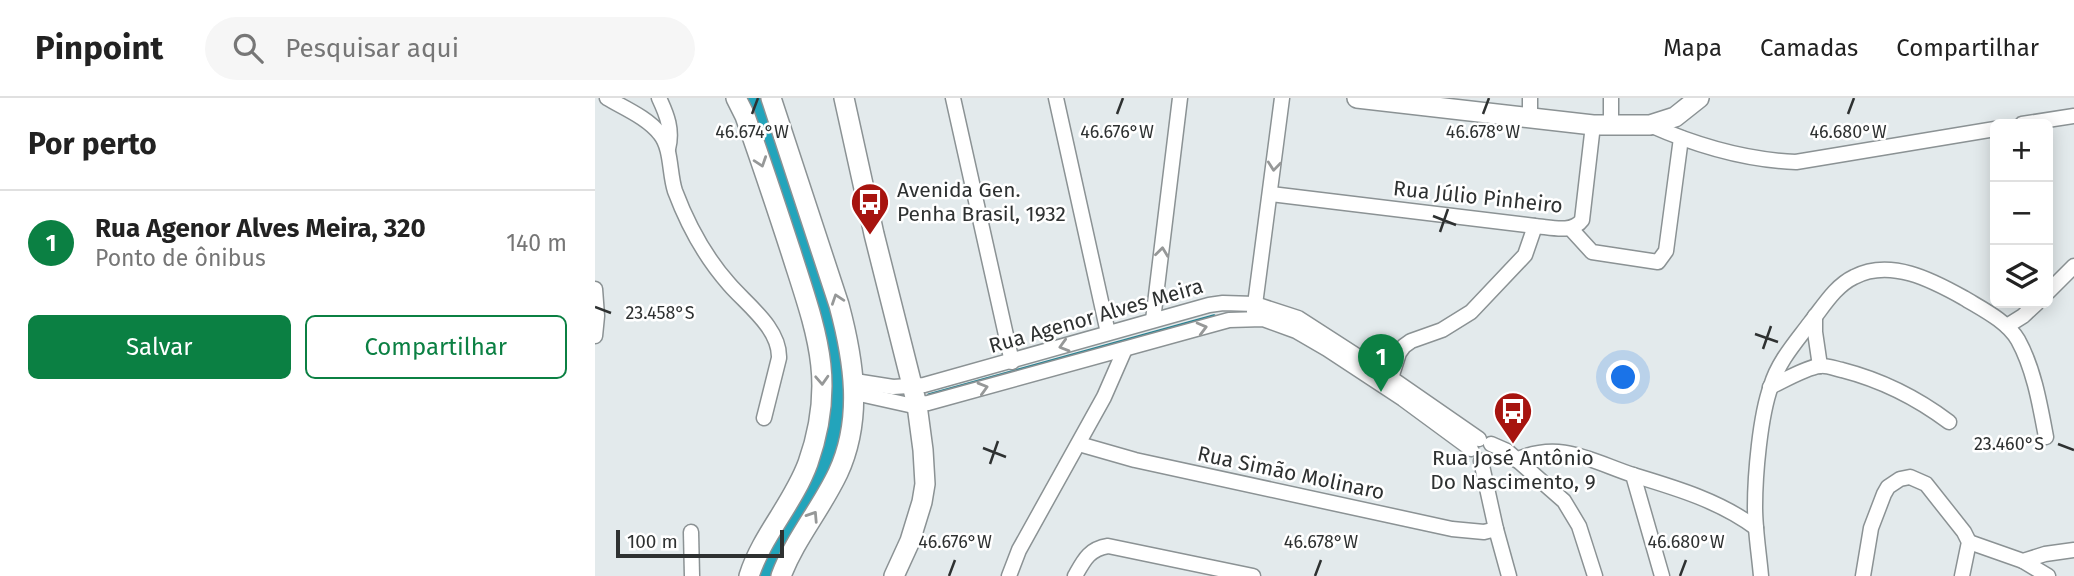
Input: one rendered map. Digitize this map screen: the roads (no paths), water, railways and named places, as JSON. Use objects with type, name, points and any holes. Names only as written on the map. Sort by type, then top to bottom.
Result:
[{"type":"main road","points":[[736,98],[745,116],[814,326],[823,392],[821,418],[807,465],[789,502],[763,544],[749,576]]},
{"type":"main road","points":[[771,98],[849,340],[855,387],[849,436],[838,472],[790,554],[781,576]]},
{"type":"main road","points":[[844,98],[917,405],[925,484],[918,518],[894,576]]},
{"type":"main road","points":[[1357,98],[1530,108],[1602,125],[1650,125],[1675,117],[1699,98]]},
{"type":"street","points":[[607,98],[655,128],[662,136],[675,190],[704,250],[728,284],[776,340],[779,358],[764,418]]},
{"type":"street","points":[[659,98],[671,137],[667,150]]},
{"type":"street","points":[[953,98],[1012,362]]},
{"type":"street","points":[[1056,98],[1108,333]]},
{"type":"street","points":[[1153,320],[1180,98]]},
{"type":"street","points":[[1254,311],[1282,98]]},
{"type":"street","name":"Rua Júlio Pinheiro","points":[[1271,194],[1571,229],[1582,220],[1602,125],[1611,98]]},
{"type":"street","points":[[2053,119],[2074,116]]},
{"type":"street","points":[[1650,125],[1681,138],[1746,156],[1796,162],[1990,130]]},
{"type":"street","points":[[1571,229],[1592,251],[1658,262],[1666,251],[1681,138]]},
{"type":"street","points":[[1391,378],[1404,346],[1457,323],[1500,283],[1525,255],[1535,226]]},
{"type":"street","points":[[2053,287],[2074,267]]},
{"type":"street","points":[[1761,576],[1756,528],[1756,481],[1763,418],[1770,387],[1789,350],[1840,287],[1853,277],[1882,270],[1914,274],[1930,280],[2007,326],[2017,339],[2026,359],[2046,437]]},
{"type":"street","points":[[595,289],[595,336]]},
{"type":"street","points":[[1223,303],[1229,320]]},
{"type":"street","name":"Rua Agenor Alves Meira","points":[[855,387],[924,385],[1153,320],[1223,303],[1297,318],[1391,378],[1483,449]]},
{"type":"street","points":[[2007,326],[2032,308]]},
{"type":"street","name":"Rua Agenor Alves Meira","points":[[855,387],[917,405],[1254,311],[1327,349],[1445,428],[1483,449],[1503,448],[1545,483],[1573,513],[1595,576]]},
{"type":"street","points":[[1815,316],[1820,366]]},
{"type":"street","points":[[1009,576],[1019,550],[1112,382],[1125,349]]},
{"type":"street","points":[[1770,387],[1820,366],[1856,374],[1895,389],[1926,404],[1949,422]]},
{"type":"street","name":"Rua Simão Molinaro","points":[[1079,444],[1135,460],[1452,529],[1484,532],[1496,529]]},
{"type":"street","points":[[1483,449],[1496,529],[1509,576]]},
{"type":"street","points":[[1513,458],[1534,452],[1556,451],[1716,505],[1740,516],[1756,528]]},
{"type":"street","points":[[1633,475],[1662,576]]},
{"type":"street","points":[[1863,576],[1871,528],[1879,505],[1888,487],[1910,477],[1926,484],[1964,532],[1969,542],[1962,576]]},
{"type":"street","points":[[691,532],[692,576]]},
{"type":"street","points":[[1969,542],[2023,561],[2048,576]]},
{"type":"street","points":[[1075,576],[1092,550],[1108,546],[1253,576]]},
{"type":"street","points":[[2023,561],[2045,554],[2074,550]]},
{"type":"waterway","points":[[758,98],[824,323],[830,348],[834,399],[831,426],[818,469],[761,576]]},
{"type":"waterway","points":[[929,395],[1214,316]]},
{"type":"place","name":"Avenida Gen. Penha Brasil, 1932","points":[[870,236]]},
{"type":"place","name":"Rua Agenor Alves Meira, 320","points":[[1381,392]]},
{"type":"place","name":"Rua José Antônio Do Nascimento, 9","points":[[1513,445]]}]
